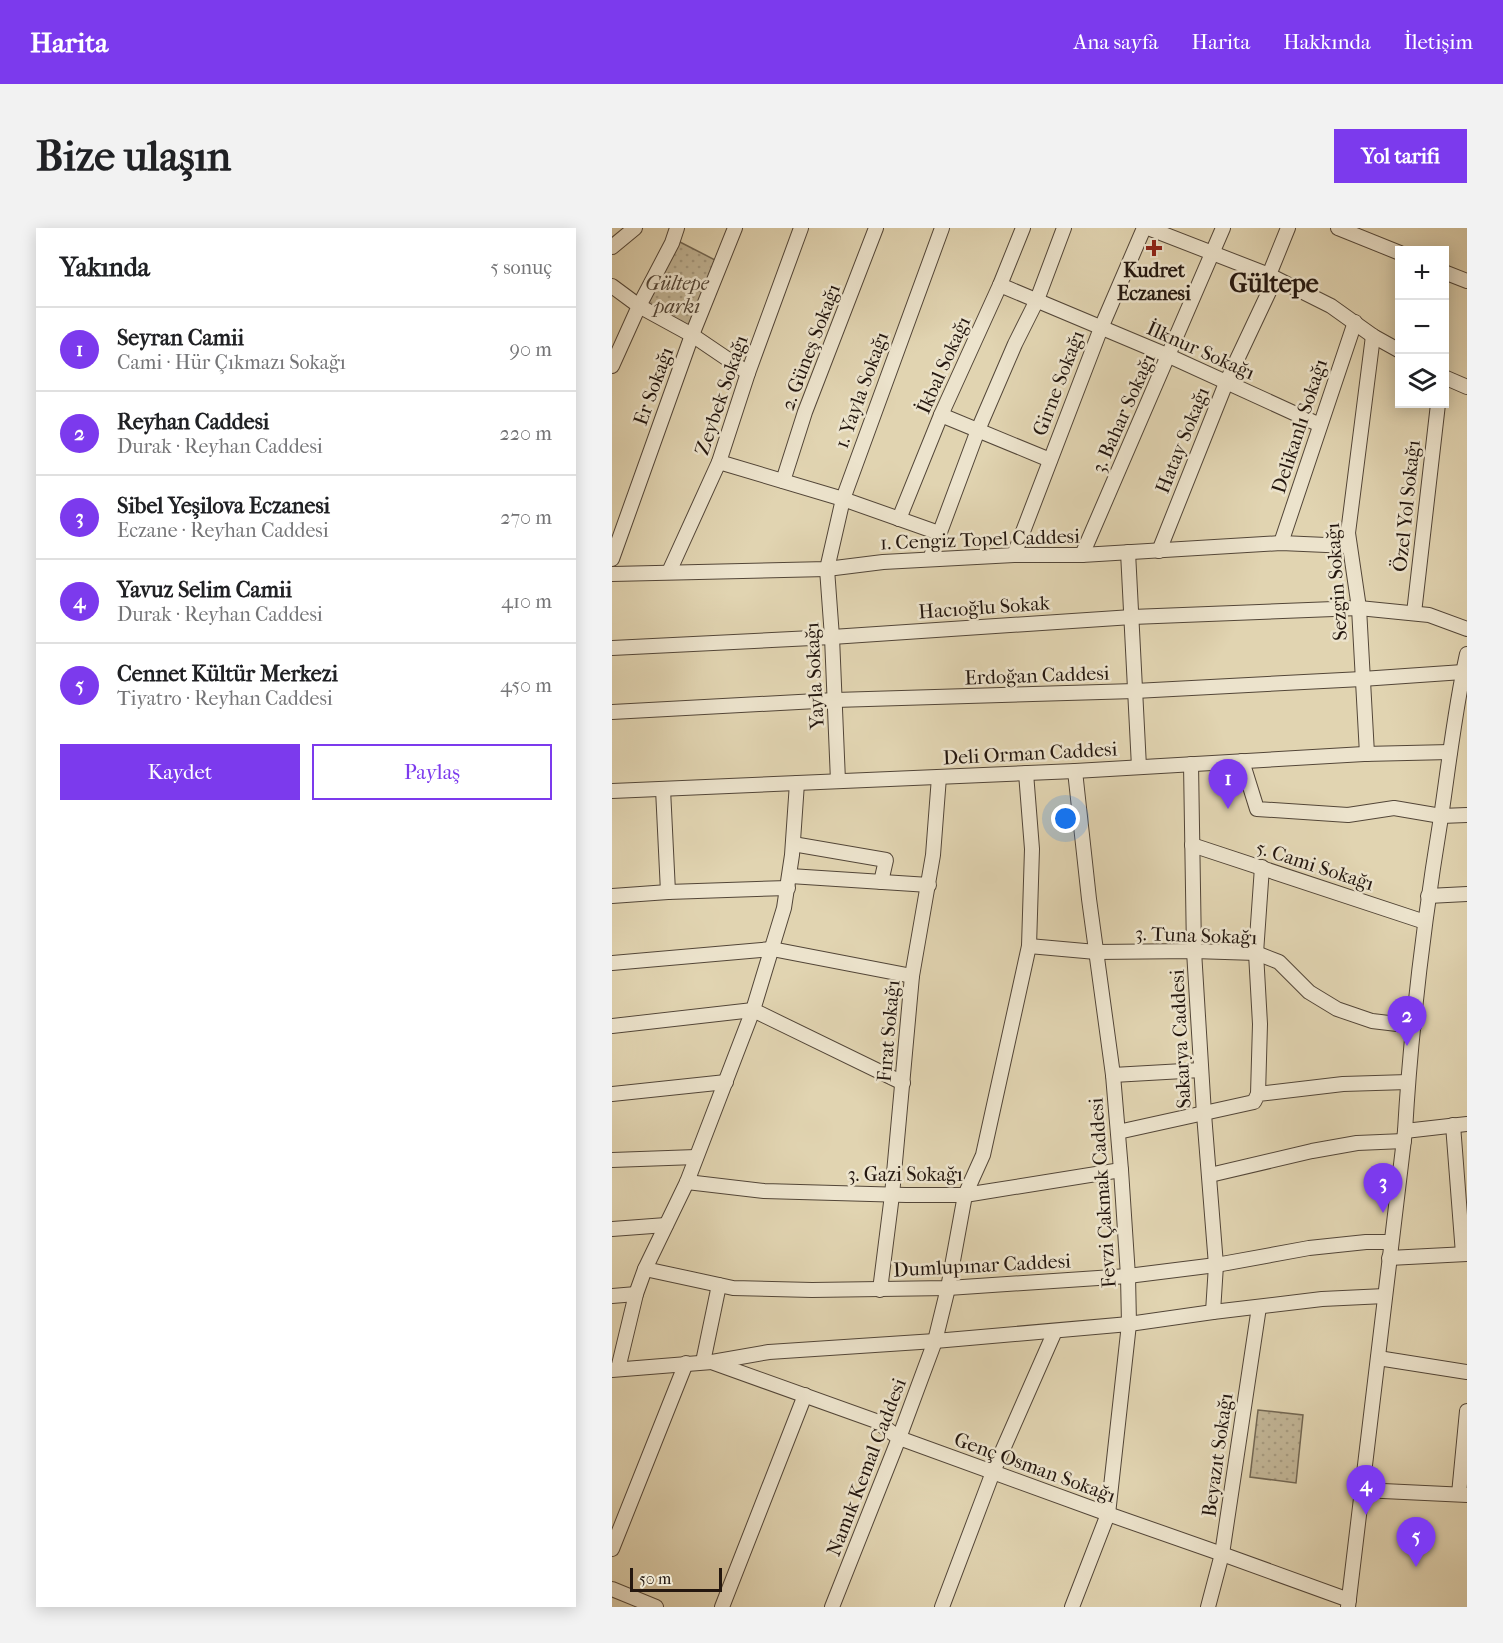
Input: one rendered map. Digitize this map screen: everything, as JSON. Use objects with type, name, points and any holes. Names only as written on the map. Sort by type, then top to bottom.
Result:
[{"type":"street","points":[[612,247],[634,228]]},
{"type":"street","points":[[612,366],[639,306],[672,243],[677,228]]},
{"type":"street","name":"Er Sokağı","points":[[612,559],[692,335],[735,228]]},
{"type":"street","name":"Zeybek Sokağı","points":[[669,572],[719,462],[801,228]]},
{"type":"street","name":"2. Güneş Sokağı","points":[[783,481],[805,412],[876,228]]},
{"type":"street","name":"1. Yayla Sokağı","points":[[827,569],[843,499],[942,228]]},
{"type":"street","name":"İkbal Sokağı","points":[[899,519],[941,415],[1000,285],[1023,228]]},
{"type":"street","points":[[930,559],[978,430],[1036,300],[1064,228]]},
{"type":"street","points":[[1146,228],[1272,277],[1331,306],[1373,336],[1395,348]]},
{"type":"street","name":"Girne Sokağı","points":[[1014,555],[1101,328],[1146,228]]},
{"type":"street","name":"3. Bahar Sokağı","points":[[1082,555],[1223,228]]},
{"type":"street","name":"Hatay Sokağı","points":[[1159,551],[1226,383],[1272,277],[1288,228]]},
{"type":"street","points":[[1338,228],[1395,251]]},
{"type":"street","points":[[1449,274],[1467,281]]},
{"type":"street","name":"İlknur Sokağı","points":[[1000,285],[1169,356],[1320,425]]},
{"type":"street","points":[[612,286],[639,306],[692,335],[748,374]]},
{"type":"street","name":"Delikanlı Sokağı","points":[[1281,543],[1355,322]]},
{"type":"street","name":"Sezgin Sokağı","points":[[1368,754],[1359,608],[1348,533],[1373,336]]},
{"type":"street","points":[[1449,378],[1467,387]]},
{"type":"street","name":"Özel Yol Sokağı","points":[[1414,613],[1438,408]]},
{"type":"street","points":[[941,415],[1050,460]]},
{"type":"street","points":[[719,462],[843,499],[939,533]]},
{"type":"street","name":"1. Cengiz Topel Caddesi","points":[[612,574],[827,569],[930,559],[1082,555],[1281,543],[1349,546]]},
{"type":"street","points":[[1128,552],[1139,767]]},
{"type":"street","name":"Yayla Sokağı","points":[[827,569],[838,781]]},
{"type":"street","name":"Hacıoğlu Sokak","points":[[612,648],[832,637],[1131,617],[1359,608],[1429,615],[1467,629]]},
{"type":"street","points":[[1349,1604],[1405,1136],[1408,1082],[1428,896],[1467,654]]},
{"type":"street","name":"Erdoğan Caddesi","points":[[612,712],[835,700],[1135,691],[1463,672]]},
{"type":"street","name":"Deli Orman Caddesi","points":[[612,791],[1075,771],[1368,754],[1451,746],[1467,739]]},
{"type":"street","points":[[1242,761],[1257,809],[1348,815],[1394,808],[1441,816],[1467,815]]},
{"type":"street","name":"Sakarya Caddesi","points":[[1191,764],[1194,951],[1216,1265],[1213,1312]]},
{"type":"street","name":"Fevzi Çakmak Caddesi","points":[[1072,1607],[1108,1515],[1129,1324],[1128,1276],[1113,1075],[1075,771]]},
{"type":"street","name":"Namık Kemal Caddesi","points":[[832,1607],[935,1341],[948,1288],[965,1195],[983,1155],[1029,946],[1032,849],[1026,773]]},
{"type":"street","name":"Fırat Sokağı","points":[[880,1290],[892,1195],[912,976],[933,855],[939,777]]},
{"type":"street","points":[[797,783],[789,882],[772,949],[753,1010],[687,1182],[645,1269],[615,1370],[707,1362],[769,1352],[935,1341],[1129,1324],[1322,1299],[1385,1296]]},
{"type":"street","points":[[663,789],[668,892]]},
{"type":"street","points":[[793,844],[886,860],[882,882]]},
{"type":"street","name":"5. Cami Sokağı","points":[[1192,845],[1425,922]]},
{"type":"street","points":[[1118,1132],[1254,1102],[1257,1094],[1260,1024],[1256,953],[1262,867]]},
{"type":"street","points":[[612,896],[789,882],[882,882],[928,885]]},
{"type":"street","points":[[1428,896],[1467,894]]},
{"type":"street","name":"3. Tuna Sokağı","points":[[1029,946],[1096,952],[1256,953],[1279,962],[1309,992],[1337,1009],[1372,1021],[1414,1026]]},
{"type":"street","points":[[612,963],[772,949],[912,976]]},
{"type":"street","points":[[612,1026],[753,1010],[903,1083]]},
{"type":"street","points":[[1113,1075],[1201,1070]]},
{"type":"street","points":[[612,1094],[726,1082]]},
{"type":"street","points":[[1257,1094],[1342,1084],[1408,1082]]},
{"type":"street","points":[[1209,1175],[1312,1151],[1467,1124]]},
{"type":"street","points":[[1389,1258],[1465,1254],[1453,1125]]},
{"type":"street","points":[[612,1160],[696,1157]]},
{"type":"street","name":"3. Gazi Sokağı","points":[[687,1182],[764,1191],[965,1195],[1121,1170]]},
{"type":"street","points":[[612,1229],[666,1225]]},
{"type":"street","name":"Dumlupınar Caddesi","points":[[645,1269],[733,1288],[880,1290],[948,1288],[1128,1276],[1216,1265],[1309,1248],[1366,1242],[1391,1242]]},
{"type":"street","points":[[707,1362],[719,1285]]},
{"type":"street","points":[[612,1296],[636,1294]]},
{"type":"street","name":"Beyazıt Sokağı","points":[[1208,1607],[1222,1554],[1259,1307]]},
{"type":"street","points":[[942,1607],[993,1472],[1054,1331]]},
{"type":"street","points":[[1378,1358],[1467,1372]]},
{"type":"street","name":"Genç Osman Sokağı","points":[[707,1362],[876,1421],[899,1438],[1108,1515],[1222,1554],[1349,1604]]},
{"type":"street","points":[[612,1549],[686,1363]]},
{"type":"street","points":[[722,1607],[805,1395]]},
{"type":"street","points":[[1362,1490],[1463,1495],[1467,1411]]},
{"type":"street","points":[[612,1589],[656,1607]]},
{"type":"green space","name":"Gültepe parkı","points":[[676,240],[719,262],[690,331],[641,305]]},
{"type":"green space","points":[[1258,1410],[1303,1415],[1296,1483],[1250,1477]]},
{"type":"place","name":"Kudret Eczanesi","points":[[1154,248]]},
{"type":"place","name":"Seyran Camii","points":[[1228,809]]},
{"type":"place","name":"Reyhan Caddesi","points":[[1407,1046]]},
{"type":"place","name":"Sibel Yeşilova Eczanesi","points":[[1383,1213]]},
{"type":"place","name":"Yavuz Selim Camii","points":[[1366,1515]]},
{"type":"place","name":"Cennet Kültür Merkezi","points":[[1416,1567]]},
{"type":"district","name":"Gültepe","points":[[1274,283]]}]
